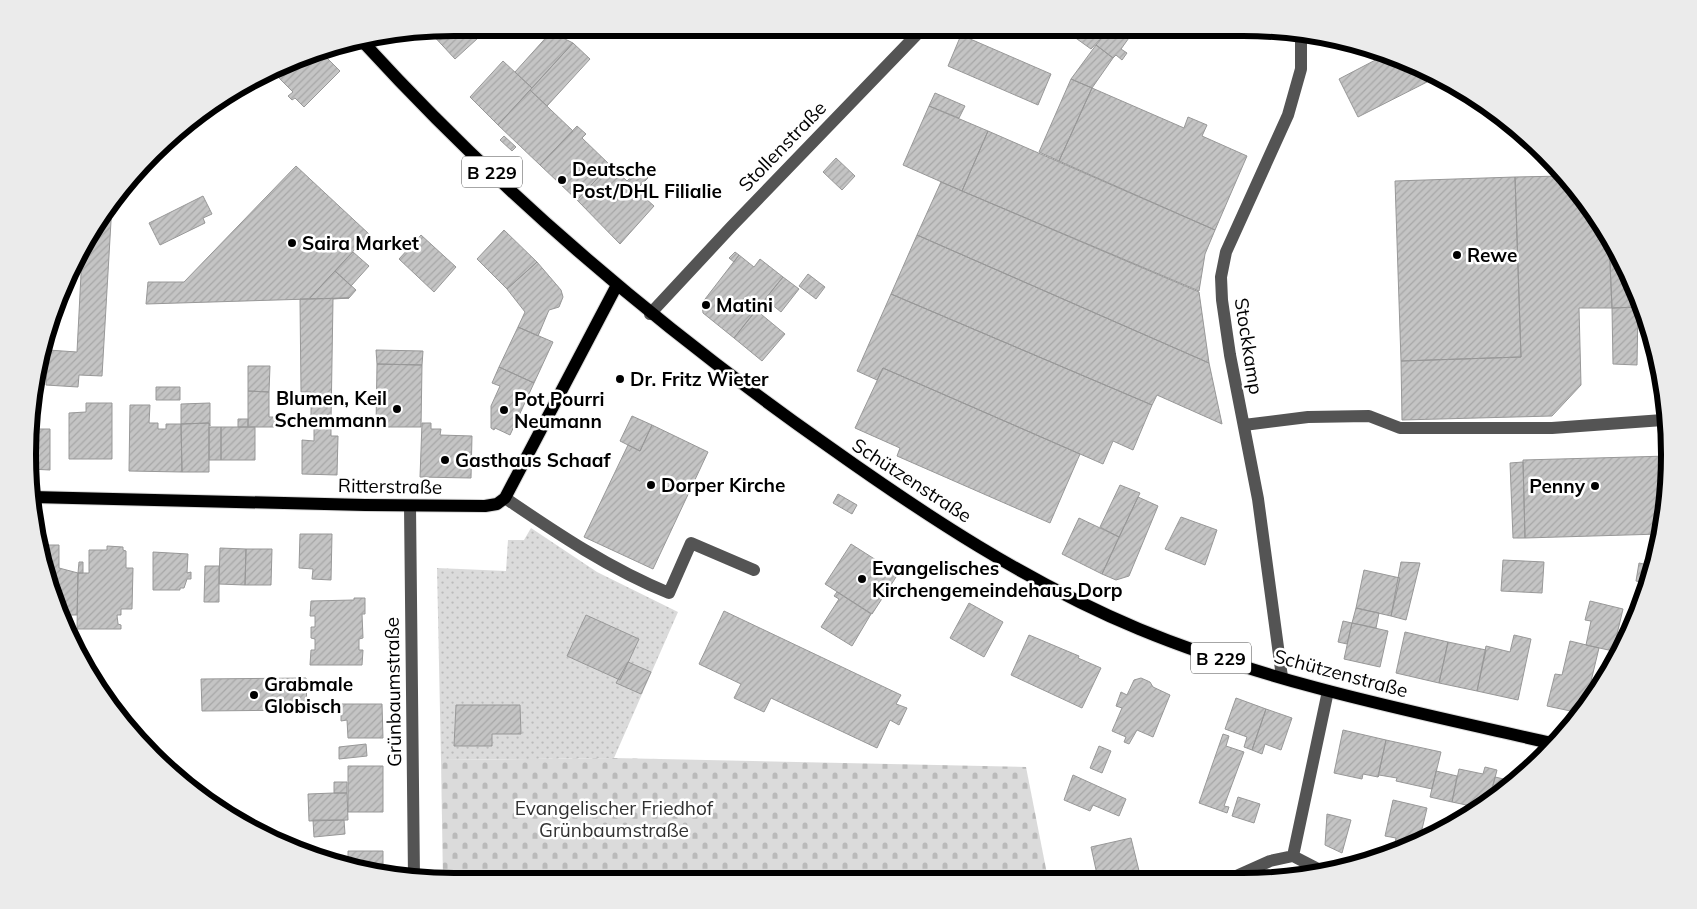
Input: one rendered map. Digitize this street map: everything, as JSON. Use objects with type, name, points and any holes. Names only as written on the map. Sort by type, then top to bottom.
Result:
[{"type":"main road","name":"Schützenstraße","points":[[367,46],[389,71],[478,158],[650,314],[851,463],[954,530],[1032,577],[1136,627],[1174,643],[1328,691],[1546,742]]},
{"type":"main road","points":[[505,498],[617,285]]},
{"type":"main road","name":"Ritterstraße","points":[[39,497],[410,506],[485,506],[497,504],[505,498]]},
{"type":"street","name":"Stollenstraße","points":[[650,314],[734,222],[915,36]]},
{"type":"street","name":"Stockkamp","points":[[1282,677],[1260,509],[1230,355],[1221,277],[1226,252],[1288,115],[1301,70],[1301,41]]},
{"type":"street","points":[[1244,425],[1308,418],[1369,416],[1400,428],[1552,428],[1659,420]]},
{"type":"street","points":[[505,498],[601,561],[627,575],[669,593],[691,543],[754,570]]},
{"type":"street","name":"Grünbaumstraße","points":[[410,506],[414,871]]},
{"type":"street","points":[[1293,856],[1328,691]]},
{"type":"street","points":[[1243,873],[1270,861],[1293,856],[1313,867]]},
{"type":"green space","points":[[531,528],[597,572],[678,612],[614,758],[441,760],[437,568],[506,571],[508,540],[524,540]]},
{"type":"green space","name":"Evangelischer Friedhof Grünbaumstraße","points":[[614,758],[1026,767],[1047,873],[443,873],[441,760]]},
{"type":"building","points":[[480,36],[455,59],[434,37]]},
{"type":"building","points":[[547,36],[559,36],[573,43],[532,88],[515,72]]},
{"type":"building","points":[[961,36],[963,36],[1051,74],[1038,105],[948,66]]},
{"type":"building","points":[[1073,36],[1103,36],[1091,49]]},
{"type":"building","points":[[1103,36],[1130,36],[1121,49],[1127,53],[1122,60],[1116,55],[1113,58],[1096,45]]},
{"type":"building","points":[[573,43],[590,59],[547,106],[530,90]]},
{"type":"building","points":[[1096,45],[1113,58],[1092,88],[1071,79]]},
{"type":"building","points":[[326,57],[340,71],[304,107],[295,98],[292,100],[288,96],[293,92],[277,76]]},
{"type":"building","points":[[1378,58],[1425,78],[1427,82],[1358,117],[1339,79]]},
{"type":"building","points":[[503,61],[532,88],[498,125],[470,97]]},
{"type":"building","points":[[1071,79],[1092,88],[1059,161],[1039,152]]},
{"type":"building","points":[[1092,88],[1184,128],[1188,117],[1207,125],[1202,136],[1247,156],[1215,230],[1059,161]]},
{"type":"building","points":[[530,90],[573,131],[540,165],[498,125]]},
{"type":"building","points":[[935,93],[965,106],[959,118],[929,106]]},
{"type":"building","points":[[929,106],[988,131],[962,191],[903,165]]},
{"type":"building","points":[[577,126],[586,134],[582,138],[610,165],[577,200],[540,165]]},
{"type":"building","points":[[988,131],[1215,230],[1205,254],[1199,291],[962,191]]},
{"type":"building","points":[[504,136],[516,147],[512,151],[500,140]]},
{"type":"building","points":[[836,158],[855,176],[842,190],[823,172]]},
{"type":"building","points":[[610,165],[627,181],[639,169],[648,178],[636,190],[654,206],[620,244],[577,200]]},
{"type":"building","name":"Saira Market","points":[[296,166],[369,234],[309,299],[146,304],[148,282],[184,282]]},
{"type":"building","points":[[1554,176],[1590,222],[1610,254],[1612,308],[1579,308],[1581,385],[1552,416],[1402,420],[1401,361],[1521,357],[1515,177]]},
{"type":"building","name":"Rewe","points":[[1515,177],[1521,357],[1401,361],[1395,181]]},
{"type":"building","points":[[941,182],[1199,292],[1209,363],[917,235]]},
{"type":"building","points":[[203,196],[212,214],[203,218],[205,223],[160,245],[149,223]]},
{"type":"building","points":[[111,216],[102,376],[79,375],[78,387],[46,385],[50,350],[77,352],[81,265],[92,245]]},
{"type":"building","points":[[504,230],[537,262],[507,289],[477,259]]},
{"type":"building","points":[[421,235],[456,267],[434,292],[399,259]]},
{"type":"building","points":[[917,235],[1209,363],[1222,424],[1157,395],[1152,405],[891,294]]},
{"type":"building","points":[[353,252],[369,266],[351,286],[335,271]]},
{"type":"building","points":[[735,252],[739,255],[734,262],[729,258]]},
{"type":"building","points":[[1610,254],[1634,307],[1612,308]]},
{"type":"building","points":[[739,255],[754,267],[760,259],[783,277],[734,338],[703,313],[702,303]]},
{"type":"building","points":[[537,262],[561,290],[563,297],[559,307],[549,310],[538,336],[518,327],[525,312],[507,289]]},
{"type":"building","points":[[335,271],[356,290],[349,298],[309,299]]},
{"type":"building","points":[[808,274],[825,287],[816,299],[799,286]]},
{"type":"building","points":[[783,277],[799,289],[781,312],[765,299]]},
{"type":"building","points":[[891,294],[1152,405],[1133,450],[1113,441],[1103,464],[883,368],[877,380],[857,371]]},
{"type":"building","points":[[349,298],[333,299],[331,422],[311,422],[311,392],[301,392],[300,299]]},
{"type":"building","points":[[1634,307],[1638,317],[1637,365],[1613,364],[1612,308]]},
{"type":"building","points":[[756,310],[785,334],[762,361],[734,338]]},
{"type":"building","points":[[518,327],[553,342],[534,383],[499,367]]},
{"type":"building","points":[[376,350],[423,351],[422,365],[377,364]]},
{"type":"building","points":[[377,364],[422,365],[421,427],[376,427]]},
{"type":"building","points":[[248,366],[270,366],[269,392],[248,391]]},
{"type":"building","points":[[499,367],[534,383],[510,435],[491,428],[491,406],[500,386],[492,383]]},
{"type":"building","points":[[883,368],[1080,454],[1050,523],[897,456],[900,448],[855,428]]},
{"type":"building","points":[[156,387],[180,387],[180,400],[156,400]]},
{"type":"building","points":[[248,391],[269,392],[269,417],[275,417],[274,427],[248,427]]},
{"type":"building","points":[[86,403],[112,403],[112,459],[69,459],[69,413],[86,412]]},
{"type":"building","points":[[210,403],[210,426],[209,423],[181,424],[181,404]]},
{"type":"building","points":[[130,405],[150,405],[149,423],[158,423],[158,429],[166,429],[166,424],[181,424],[182,472],[129,471]]},
{"type":"building","points":[[632,416],[652,425],[640,451],[620,441]]},
{"type":"building","points":[[238,419],[248,419],[248,427],[238,427]]},
{"type":"building","points":[[311,422],[331,422],[331,436],[338,436],[337,475],[302,474],[302,440],[314,441],[314,424]]},
{"type":"building","points":[[209,423],[209,472],[182,472],[181,424]]},
{"type":"building","points":[[422,423],[431,423],[431,429],[441,429],[440,435],[472,436],[471,478],[420,477]]},
{"type":"building","name":"Dorper Kirche","points":[[652,425],[708,452],[653,569],[584,537],[628,445],[640,451]]},
{"type":"building","points":[[209,427],[221,427],[221,460],[209,460]]},
{"type":"building","points":[[221,427],[255,427],[255,460],[221,460]]},
{"type":"building","points":[[37,429],[50,429],[50,470],[37,469]]},
{"type":"building","name":"Penny","points":[[1661,456],[1660,482],[1653,534],[1525,538],[1523,460]]},
{"type":"building","points":[[1523,462],[1525,538],[1513,538],[1510,463]]},
{"type":"building","points":[[1120,485],[1140,493],[1119,537],[1100,527]]},
{"type":"building","points":[[838,494],[857,505],[852,514],[833,503]]},
{"type":"building","points":[[1138,497],[1158,506],[1129,576],[1116,580],[1102,574]]},
{"type":"building","points":[[1181,517],[1217,530],[1205,565],[1165,549]]},
{"type":"building","points":[[1079,518],[1119,537],[1102,574],[1062,554]]},
{"type":"building","points":[[300,534],[332,534],[331,580],[312,579],[313,569],[299,568]]},
{"type":"building","name":"Evangelisches Kirchengemeindehaus Dorp","points":[[851,544],[898,574],[872,614],[825,584]]},
{"type":"building","points":[[47,545],[59,545],[59,568],[78,573],[77,615],[68,615],[58,589]]},
{"type":"building","points":[[107,546],[123,547],[123,550],[126,551],[126,568],[133,568],[132,609],[121,609],[121,615],[117,615],[118,624],[121,625],[121,629],[77,629],[78,573],[89,573],[89,550],[107,550]]},
{"type":"building","points":[[220,548],[246,549],[245,585],[219,584]]},
{"type":"building","points":[[246,549],[272,549],[271,585],[245,585]]},
{"type":"building","points":[[153,552],[188,554],[187,573],[191,572],[191,579],[187,579],[184,588],[180,588],[180,590],[153,590]]},
{"type":"building","points":[[1503,560],[1544,562],[1542,593],[1501,591]]},
{"type":"building","points":[[79,562],[83,562],[83,573],[78,573]]},
{"type":"building","points":[[1401,562],[1420,563],[1406,620],[1391,616]]},
{"type":"building","points":[[1639,563],[1646,564],[1641,582],[1636,581]]},
{"type":"building","points":[[205,566],[219,566],[219,602],[204,602]]},
{"type":"building","points":[[1364,570],[1400,578],[1391,616],[1356,608]]},
{"type":"building","points":[[837,592],[871,614],[852,646],[821,627],[839,599],[834,596]]},
{"type":"building","points":[[354,598],[365,598],[365,614],[362,614],[363,638],[359,639],[359,650],[363,650],[362,665],[310,665],[311,650],[315,650],[315,639],[311,638],[311,627],[315,627],[315,616],[310,616],[311,601],[354,600]]},
{"type":"building","points":[[1590,601],[1623,609],[1612,651],[1586,645],[1591,621],[1585,620]]},
{"type":"building","points":[[969,603],[1003,622],[984,657],[950,638]]},
{"type":"building","points":[[1356,608],[1379,613],[1376,628],[1352,623]]},
{"type":"building","points":[[724,611],[901,695],[896,704],[907,708],[899,725],[890,720],[877,748],[771,698],[764,712],[734,698],[741,684],[699,664]]},
{"type":"building","points":[[586,615],[639,639],[620,680],[567,656]]},
{"type":"building","points":[[1343,621],[1352,623],[1347,644],[1338,642]]},
{"type":"building","points":[[1352,623],[1388,631],[1380,667],[1344,659]]},
{"type":"building","points":[[1405,632],[1448,642],[1439,683],[1396,673]]},
{"type":"building","points":[[1029,635],[1079,656],[1078,658],[1101,668],[1082,708],[1011,675]]},
{"type":"building","points":[[1514,635],[1531,639],[1518,700],[1477,691],[1486,646],[1510,652]]},
{"type":"building","points":[[1570,641],[1599,648],[1589,688],[1572,711],[1547,706],[1555,674],[1562,675]]},
{"type":"building","points":[[1448,642],[1486,650],[1477,691],[1439,683]]},
{"type":"building","points":[[628,662],[651,672],[641,694],[616,683]]},
{"type":"building","name":"Grabmale Globisch","points":[[306,678],[307,710],[202,711],[201,679]]},
{"type":"building","points":[[1141,678],[1150,682],[1153,687],[1170,695],[1153,737],[1137,730],[1129,744],[1124,742],[1126,737],[1112,731],[1122,708],[1116,706],[1121,692],[1127,695],[1134,680]]},
{"type":"building","points":[[1236,698],[1266,709],[1252,750],[1244,747],[1247,737],[1225,729]]},
{"type":"building","points":[[341,704],[382,704],[383,738],[348,738],[347,720],[341,721]]},
{"type":"building","points":[[456,705],[520,705],[521,734],[492,734],[492,746],[454,746]]},
{"type":"building","points":[[1266,709],[1292,718],[1281,750],[1265,744],[1262,754],[1252,750]]},
{"type":"building","points":[[1343,730],[1386,740],[1378,777],[1363,774],[1362,779],[1334,773]]},
{"type":"building","points":[[1223,734],[1229,736],[1226,746],[1244,752],[1224,806],[1229,807],[1227,813],[1199,803]]},
{"type":"building","points":[[1386,740],[1441,752],[1432,789],[1396,781],[1397,778],[1379,775],[1378,777]]},
{"type":"building","points":[[366,744],[367,756],[339,759],[339,747]]},
{"type":"building","points":[[1099,746],[1111,751],[1102,773],[1090,768]]},
{"type":"building","points":[[348,766],[383,766],[383,812],[348,812]]},
{"type":"building","points":[[1485,767],[1497,770],[1492,790],[1469,806],[1452,802],[1459,769],[1483,774]]},
{"type":"building","points":[[1436,771],[1457,776],[1452,802],[1430,797]]},
{"type":"building","points":[[1073,775],[1126,799],[1119,816],[1093,805],[1090,811],[1064,800]]},
{"type":"building","points":[[1495,777],[1505,779],[1497,786],[1492,790]]},
{"type":"building","points":[[334,782],[347,782],[347,793],[334,793]]},
{"type":"building","points":[[347,793],[348,820],[309,821],[308,794]]},
{"type":"building","points":[[1238,797],[1260,804],[1254,823],[1232,816]]},
{"type":"building","points":[[1393,800],[1427,808],[1421,833],[1395,844],[1396,838],[1385,836]]},
{"type":"building","points":[[1327,814],[1351,820],[1342,853],[1325,845]]},
{"type":"building","points":[[313,820],[344,820],[345,834],[314,837]]},
{"type":"building","points":[[1131,838],[1140,873],[1097,873],[1091,847]]},
{"type":"building","points":[[348,851],[383,851],[383,866],[373,865],[348,859]]},
{"type":"place","name":"Deutsche Post/DHL Filialie","points":[[562,180]]},
{"type":"place","name":"Saira Market","points":[[292,243]]},
{"type":"place","name":"Rewe","points":[[1457,255]]},
{"type":"place","name":"Matini","points":[[706,305]]},
{"type":"place","name":"Dr. Fritz Wieter","points":[[620,379]]},
{"type":"place","name":"Blumen, Keil Schemmann","points":[[397,409]]},
{"type":"place","name":"Pot Pourri Neumann","points":[[504,410]]},
{"type":"place","name":"Gasthaus Schaaf","points":[[445,460]]},
{"type":"place","name":"Dorper Kirche","points":[[651,485]]},
{"type":"place","name":"Penny","points":[[1595,486]]},
{"type":"place","name":"Evangelisches Kirchengemeindehaus Dorp","points":[[862,579]]},
{"type":"place","name":"Grabmale Globisch","points":[[254,695]]}]
